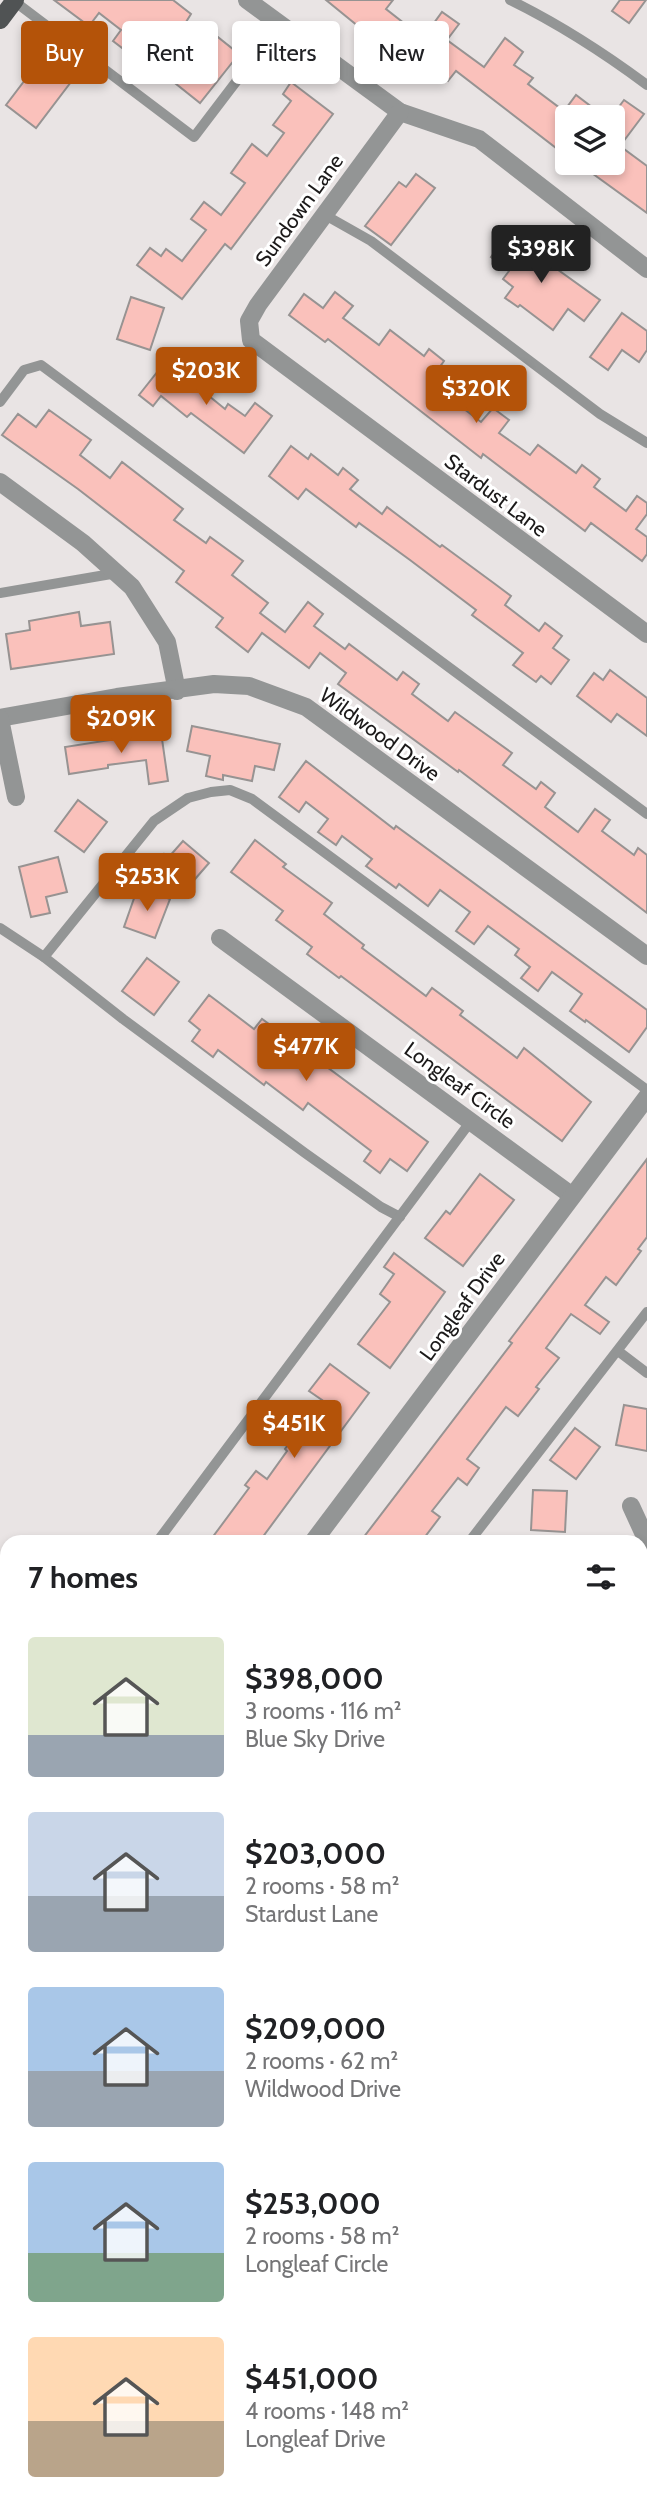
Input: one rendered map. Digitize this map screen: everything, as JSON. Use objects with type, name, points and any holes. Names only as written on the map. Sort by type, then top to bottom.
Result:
[{"type":"main road","points":[[0,20],[15,1]]},
{"type":"street","points":[[247,0],[276,21]]},
{"type":"street","points":[[340,68],[400,112],[479,139],[647,269]]},
{"type":"street","name":"Sundown Lane","points":[[251,340],[249,321],[258,305],[400,112]]},
{"type":"street","name":"Stardust Lane","points":[[251,340],[647,634]]},
{"type":"street","points":[[0,482],[83,543],[132,587],[167,642],[177,691]]},
{"type":"street","name":"Wildwood Drive","points":[[0,719],[214,684],[249,686],[306,707],[647,956]]},
{"type":"street","points":[[0,719],[16,797]]},
{"type":"street","name":"Longleaf Circle","points":[[219,937],[571,1195]]},
{"type":"street","name":"Longleaf Drive","points":[[318,1535],[647,1097]]},
{"type":"street","points":[[631,1506],[644,1535]]},
{"type":"lane","points":[[510,0],[562,28],[615,61],[647,85]]},
{"type":"lane","points":[[15,1],[194,138],[235,84]]},
{"type":"lane","points":[[325,215],[371,241],[600,414],[647,443]]},
{"type":"lane","points":[[0,402],[24,370],[41,365],[647,814]]},
{"type":"lane","points":[[0,593],[117,573]]},
{"type":"lane","points":[[44,957],[154,821],[188,798],[230,790],[252,800],[647,1090]]},
{"type":"lane","points":[[0,928],[44,957],[123,1019],[305,1153],[381,1207],[400,1217]]},
{"type":"lane","points":[[162,1535],[471,1121]]},
{"type":"lane","points":[[474,1535],[647,1312]]},
{"type":"lane","points":[[618,1351],[647,1373]]},
{"type":"building","points":[[54,0],[173,0],[191,14],[187,21],[122,21],[122,48],[113,41],[121,30],[99,13],[93,21],[82,21]]},
{"type":"building","points":[[326,0],[393,0],[386,9],[401,21],[354,21]]},
{"type":"building","points":[[620,0],[646,0],[629,23],[612,11]]},
{"type":"building","points":[[442,12],[459,24],[449,37],[449,21],[435,21]]},
{"type":"building","points":[[218,37],[232,48],[232,63],[218,80]]},
{"type":"building","points":[[505,38],[523,52],[514,65],[533,78],[528,84],[556,105],[555,147],[456,71],[449,80],[449,41],[484,67]]},
{"type":"building","points":[[22,84],[69,84],[36,128],[6,105]]},
{"type":"building","points":[[176,84],[215,84],[200,103]]},
{"type":"building","points":[[290,84],[294,84],[333,114],[231,249],[225,244],[182,299],[137,265],[150,248],[161,256],[166,249],[182,261],[206,230],[191,219],[204,202],[221,215],[245,183],[231,173],[252,144],[267,156],[284,133],[273,125],[291,101],[283,94]]},
{"type":"building","points":[[576,95],[589,105],[568,105]]},
{"type":"building","points":[[624,100],[644,114],[625,139],[625,105],[620,105]]},
{"type":"building","points":[[625,150],[647,166],[647,213],[595,175],[625,175]]},
{"type":"building","points":[[416,174],[435,188],[391,245],[365,226],[399,182],[406,187]]},
{"type":"building","points":[[508,234],[600,300],[584,321],[568,309],[553,330],[520,305],[518,307],[505,298],[513,287],[503,279],[509,271],[491,257]]},
{"type":"building","points":[[335,292],[353,306],[343,318],[379,345],[390,330],[424,356],[429,349],[444,361],[429,382],[481,422],[493,408],[509,420],[499,433],[530,455],[538,445],[576,473],[582,465],[600,479],[594,487],[626,511],[637,496],[647,503],[647,514],[636,529],[647,537],[647,554],[642,561],[591,523],[585,531],[483,454],[481,458],[328,339],[325,342],[289,315],[304,294],[323,308]]},
{"type":"building","points":[[131,297],[164,308],[150,350],[117,339]]},
{"type":"building","points":[[622,313],[647,331],[647,350],[639,362],[622,350],[608,370],[590,357]]},
{"type":"building","points":[[166,361],[225,409],[228,404],[245,416],[255,403],[272,416],[244,453],[191,413],[187,417],[161,396],[153,406],[139,395]]},
{"type":"building","points":[[49,410],[91,440],[80,455],[110,478],[122,462],[183,509],[174,520],[206,543],[210,537],[243,561],[232,575],[268,603],[260,613],[285,632],[308,602],[323,614],[314,626],[345,649],[349,644],[397,680],[403,672],[419,684],[412,694],[448,721],[455,712],[512,753],[503,765],[536,789],[541,782],[555,793],[545,807],[578,832],[595,809],[610,820],[602,831],[634,855],[638,848],[647,855],[647,913],[459,770],[458,772],[338,684],[346,673],[320,653],[309,668],[262,633],[248,652],[216,627],[223,618],[176,582],[184,571],[78,489],[2,435],[18,414],[36,427]]},
{"type":"building","points":[[291,446],[308,459],[311,454],[338,475],[343,468],[358,480],[350,489],[382,514],[387,507],[495,584],[511,596],[505,605],[539,631],[545,623],[562,636],[553,648],[569,660],[551,684],[541,676],[536,682],[513,665],[523,653],[472,615],[476,610],[410,560],[359,523],[356,527],[306,489],[298,499],[269,476]]},
{"type":"building","points":[[79,612],[81,626],[110,622],[114,654],[11,669],[6,634],[30,630],[29,621]]},
{"type":"building","points":[[610,670],[647,698],[647,736],[617,714],[611,722],[577,696],[594,673],[603,680]]},
{"type":"building","points":[[192,726],[280,744],[274,770],[255,766],[252,781],[223,775],[223,780],[206,776],[210,756],[187,751]]},
{"type":"building","points":[[161,732],[168,781],[149,784],[146,760],[69,774],[65,747]]},
{"type":"building","points":[[306,761],[394,829],[396,826],[647,1010],[647,1027],[629,1052],[570,1011],[582,994],[552,972],[538,991],[521,978],[530,967],[515,955],[519,949],[488,926],[474,944],[456,931],[470,912],[440,890],[428,906],[399,884],[396,888],[366,866],[372,859],[342,836],[336,845],[318,832],[328,819],[306,802],[299,812],[279,797]]},
{"type":"building","points":[[78,800],[107,822],[84,852],[55,831]]},
{"type":"building","points":[[255,840],[286,864],[283,867],[332,903],[324,914],[364,945],[362,948],[426,996],[432,988],[463,1011],[460,1015],[517,1058],[524,1048],[591,1102],[562,1141],[341,976],[339,978],[307,954],[312,947],[276,920],[283,911],[231,872]]},
{"type":"building","points":[[183,841],[209,863],[182,894],[152,868],[164,854],[168,858]]},
{"type":"building","points":[[58,857],[67,892],[46,897],[50,913],[31,917],[19,867]]},
{"type":"building","points":[[138,887],[170,899],[155,938],[124,927]]},
{"type":"building","points":[[147,958],[179,982],[154,1015],[122,991]]},
{"type":"building","points":[[209,995],[254,1029],[262,1019],[428,1142],[407,1171],[390,1159],[380,1173],[364,1161],[371,1151],[308,1103],[303,1110],[218,1050],[213,1057],[192,1041],[200,1030],[189,1021]]},
{"type":"building","points":[[647,1159],[647,1237],[638,1249],[641,1251],[616,1285],[606,1277],[585,1305],[609,1322],[600,1334],[571,1314],[546,1348],[559,1358],[536,1387],[539,1389],[518,1416],[506,1407],[467,1459],[479,1468],[467,1485],[458,1478],[432,1511],[440,1517],[426,1535],[365,1535],[512,1343],[509,1341]]},
{"type":"building","points":[[480,1174],[514,1200],[463,1266],[425,1238],[446,1211],[450,1214]]},
{"type":"building","points":[[394,1253],[445,1292],[390,1368],[358,1344],[390,1302],[380,1294],[394,1274],[384,1267]]},
{"type":"building","points":[[330,1364],[369,1393],[264,1535],[214,1535],[249,1488],[245,1485],[256,1471],[267,1479],[287,1451],[285,1449],[322,1400],[309,1391]]},
{"type":"building","points":[[624,1405],[647,1409],[647,1451],[616,1445]]},
{"type":"building","points":[[575,1428],[600,1447],[576,1479],[550,1460]]},
{"type":"building","points":[[533,1490],[567,1491],[565,1532],[531,1530]]}]
